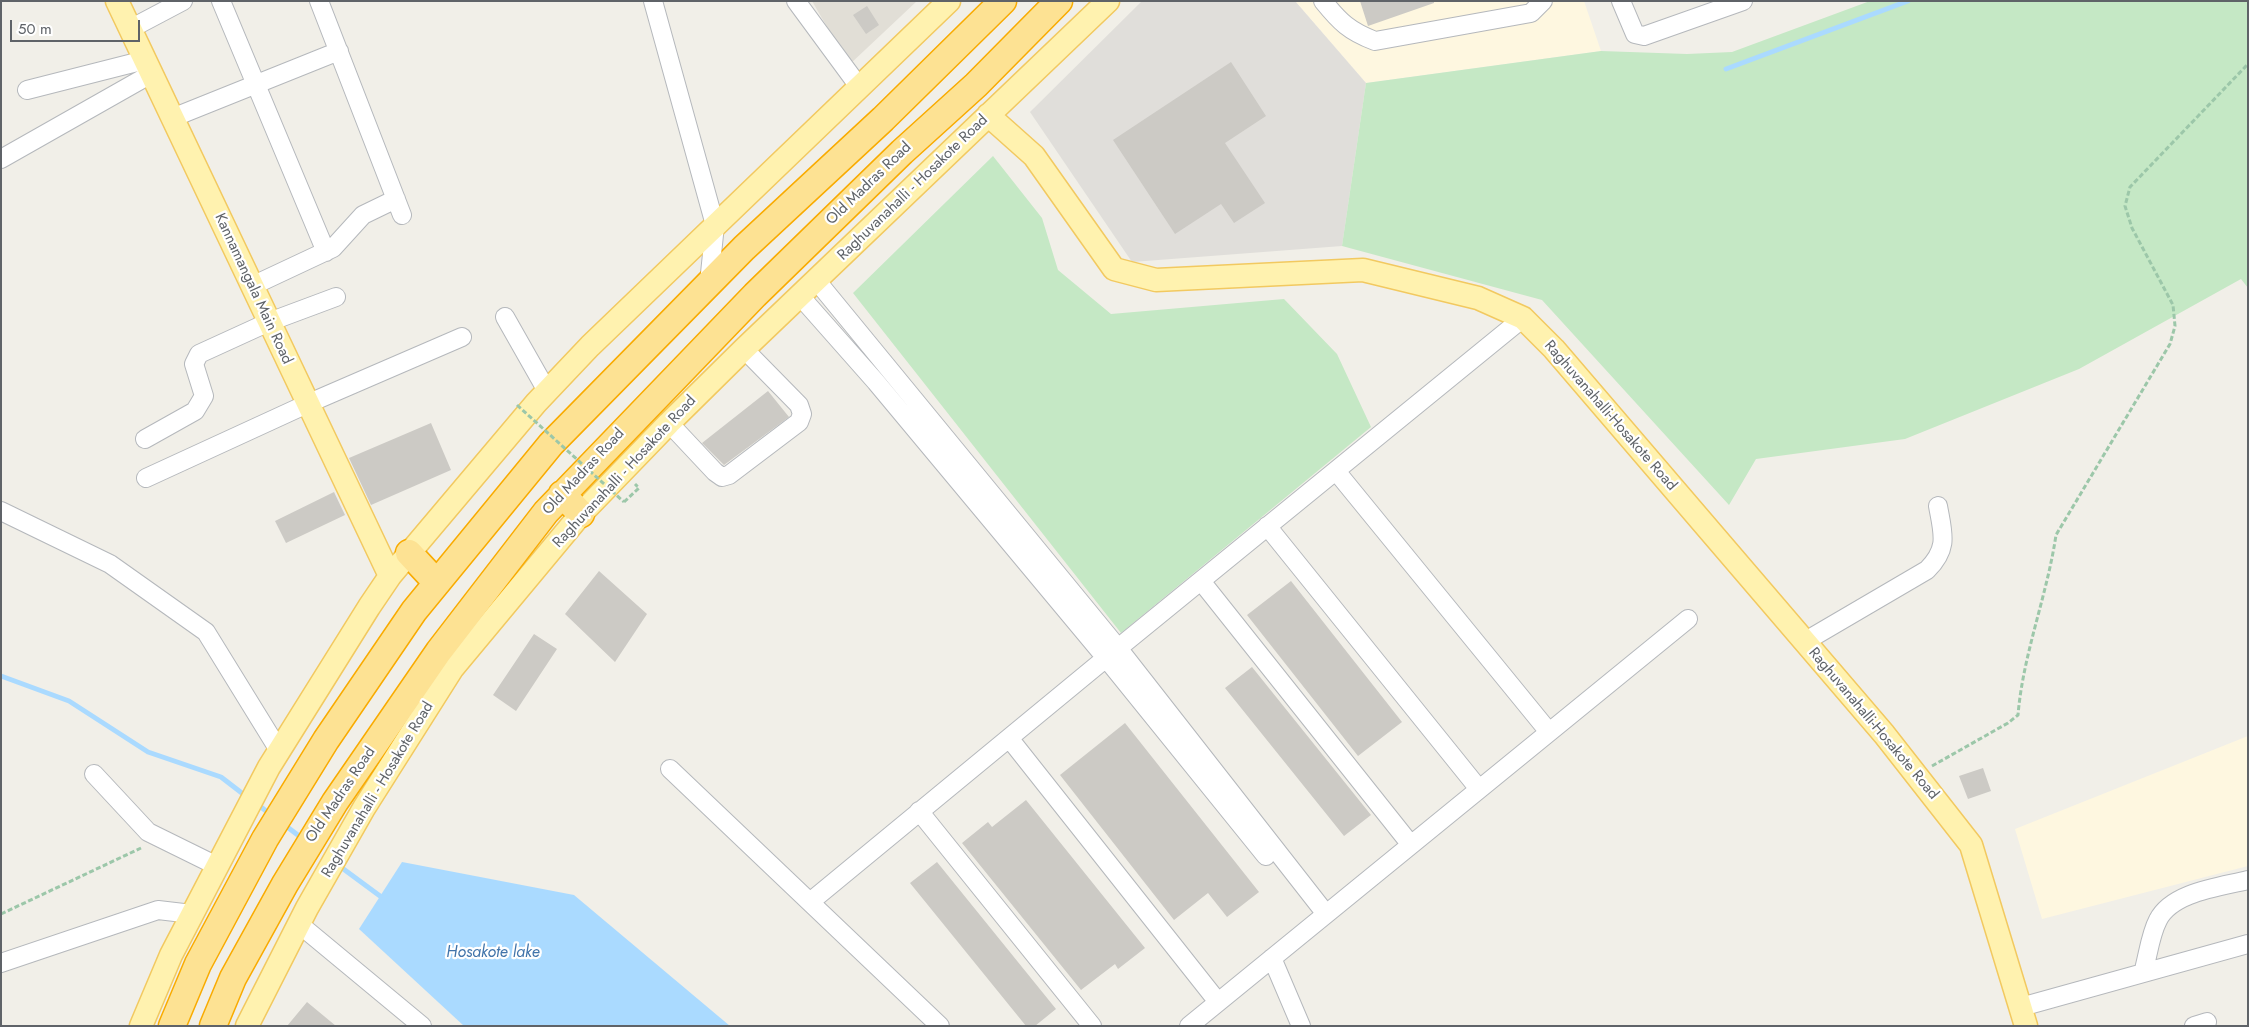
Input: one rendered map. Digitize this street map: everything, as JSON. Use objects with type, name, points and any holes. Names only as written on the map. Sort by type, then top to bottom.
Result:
[{"type":"highway","points":[[172,1026],[198,964],[253,860],[326,740],[414,611],[551,444],[744,248],[883,119],[1003,1]]},
{"type":"highway","name":"Old Madras Road","points":[[212,1026],[234,978],[285,884],[335,802],[439,651],[546,512],[755,296],[902,152],[976,85],[1059,1]]},
{"type":"highway","points":[[562,494],[582,514]]},
{"type":"highway","points":[[409,553],[437,583]]},
{"type":"main road","name":"Kannamangala Main Road","points":[[117,1],[390,576]]},
{"type":"main road","points":[[141,1026],[170,955],[275,760],[390,576],[547,392],[590,346],[715,225],[775,171],[949,1]]},
{"type":"main road","name":"Raghuvanahalli - Hosakote Road","points":[[247,1026],[303,916],[364,808],[452,669],[582,514],[669,423],[744,349],[1108,1]]},
{"type":"main road","name":"Raghuvanahalli-Hosakote Road","points":[[988,115],[1034,156],[1114,269],[1156,280],[1363,270],[1478,298],[1524,318],[1554,349],[1884,734],[1970,845],[2023,1016]]},
{"type":"street","points":[[130,29],[183,1]]},
{"type":"street","points":[[221,1],[326,252]]},
{"type":"street","points":[[252,286],[333,248],[363,215],[399,207],[319,1]]},
{"type":"street","points":[[653,1],[715,225],[709,283]]},
{"type":"street","points":[[796,1],[860,88]]},
{"type":"street","points":[[1323,1],[1338,20],[1355,33],[1375,41],[1531,13],[1543,1]]},
{"type":"street","points":[[1621,1],[1635,34],[1644,36],[1743,1]]},
{"type":"street","points":[[172,118],[339,51]]},
{"type":"street","points":[[27,90],[148,67]]},
{"type":"street","points":[[1,160],[148,67]]},
{"type":"street","points":[[816,280],[1322,918]]},
{"type":"street","points":[[800,296],[1112,653]]},
{"type":"street","points":[[144,439],[195,412],[204,396],[194,364],[200,354],[269,322],[336,297]]},
{"type":"street","points":[[505,317],[547,392]]},
{"type":"street","points":[[810,902],[1267,526],[1524,318]]},
{"type":"street","points":[[146,478],[308,404],[462,337]]},
{"type":"street","points":[[669,423],[715,472],[722,476],[729,475],[799,422],[802,414],[799,405],[744,349]]},
{"type":"street","points":[[1336,471],[1549,732]]},
{"type":"street","points":[[1804,642],[1927,570],[1938,559],[1944,540],[1938,506]]},
{"type":"street","points":[[1,511],[110,564],[206,632],[275,760]]},
{"type":"street","points":[[1267,526],[1479,789]]},
{"type":"street","points":[[1201,581],[1411,844]]},
{"type":"street","points":[[1189,1026],[1688,620]]},
{"type":"street","points":[[1009,738],[1218,1002]]},
{"type":"street","points":[[670,769],[940,1026]]},
{"type":"street","points":[[94,774],[148,832],[160,839],[222,858]]},
{"type":"street","points":[[919,812],[1092,1026]]},
{"type":"street","points":[[2143,973],[2158,920],[2168,906],[2184,897],[2248,880]]},
{"type":"street","points":[[1,963],[158,910],[192,914]]},
{"type":"street","points":[[303,916],[422,1026]]},
{"type":"street","points":[[2023,1016],[2143,973],[2248,944]]},
{"type":"street","points":[[1272,958],[1296,1023]]},
{"type":"path","points":[[1916,775],[2008,723],[2018,715],[2020,691],[2052,562],[2056,535],[2170,344],[2174,326],[2173,305],[2132,228],[2124,206],[2130,187],[2248,64]]},
{"type":"path","points":[[517,405],[624,502],[639,488]]},
{"type":"path","points":[[1,914],[160,839]]},
{"type":"shaded area","points":[[812,1],[917,1],[849,65]]},
{"type":"shaded area","points":[[1142,1],[1295,1],[1366,83],[1342,246],[1132,262],[1030,112]]},
{"type":"shaded area","points":[[1295,1],[1584,1],[1601,51],[1366,83]]},
{"type":"shaded area","points":[[2248,736],[2248,866],[2042,919],[2015,829]]},
{"type":"green space","points":[[1870,1],[2248,1],[2248,288],[2241,279],[2079,369],[1905,439],[1756,459],[1729,505],[1542,300],[1342,246],[1366,83],[1601,51],[1687,54],[1732,52]]},
{"type":"green space","points":[[993,156],[1042,218],[1058,270],[1111,314],[1284,299],[1337,354],[1371,427],[1121,633],[853,293]]},
{"type":"water","name":"Hosakote lake","points":[[402,862],[574,895],[730,1026],[464,1026],[359,929]]},
{"type":"building","points":[[1360,1],[1434,1],[1434,3],[1368,26]]},
{"type":"building","points":[[867,6],[879,25],[866,34],[853,15]]},
{"type":"building","points":[[1231,62],[1266,116],[1225,143],[1265,203],[1234,223],[1221,204],[1175,234],[1113,140]]},
{"type":"building","points":[[768,391],[789,417],[724,465],[702,443]]},
{"type":"building","points":[[431,423],[451,470],[371,505],[349,458]]},
{"type":"building","points":[[334,492],[345,515],[286,543],[275,521]]},
{"type":"building","points":[[599,571],[647,614],[615,662],[565,614]]},
{"type":"building","points":[[1291,581],[1402,722],[1358,756],[1247,615]]},
{"type":"building","points":[[534,634],[557,649],[516,711],[493,695]]},
{"type":"building","points":[[1252,667],[1371,815],[1344,836],[1225,688]]},
{"type":"building","points":[[1125,723],[1259,892],[1227,917],[1208,893],[1174,920],[1060,775]]},
{"type":"building","points":[[1983,768],[1991,791],[1968,799],[1959,776]]},
{"type":"building","points":[[1026,800],[1145,948],[1118,969],[1115,964],[1081,990],[962,843],[988,822],[992,827]]},
{"type":"building","points":[[937,862],[1056,1009],[1035,1026],[1026,1026],[910,883]]},
{"type":"building","points":[[307,1002],[336,1026],[287,1026]]},
{"type":"waterway","points":[[1726,69],[1908,1]]},
{"type":"waterway","points":[[1,676],[69,701],[148,752],[221,777],[247,797]]},
{"type":"waterway","points":[[256,803],[271,815]]},
{"type":"waterway","points":[[282,823],[303,839]]},
{"type":"waterway","points":[[338,865],[380,896]]}]
